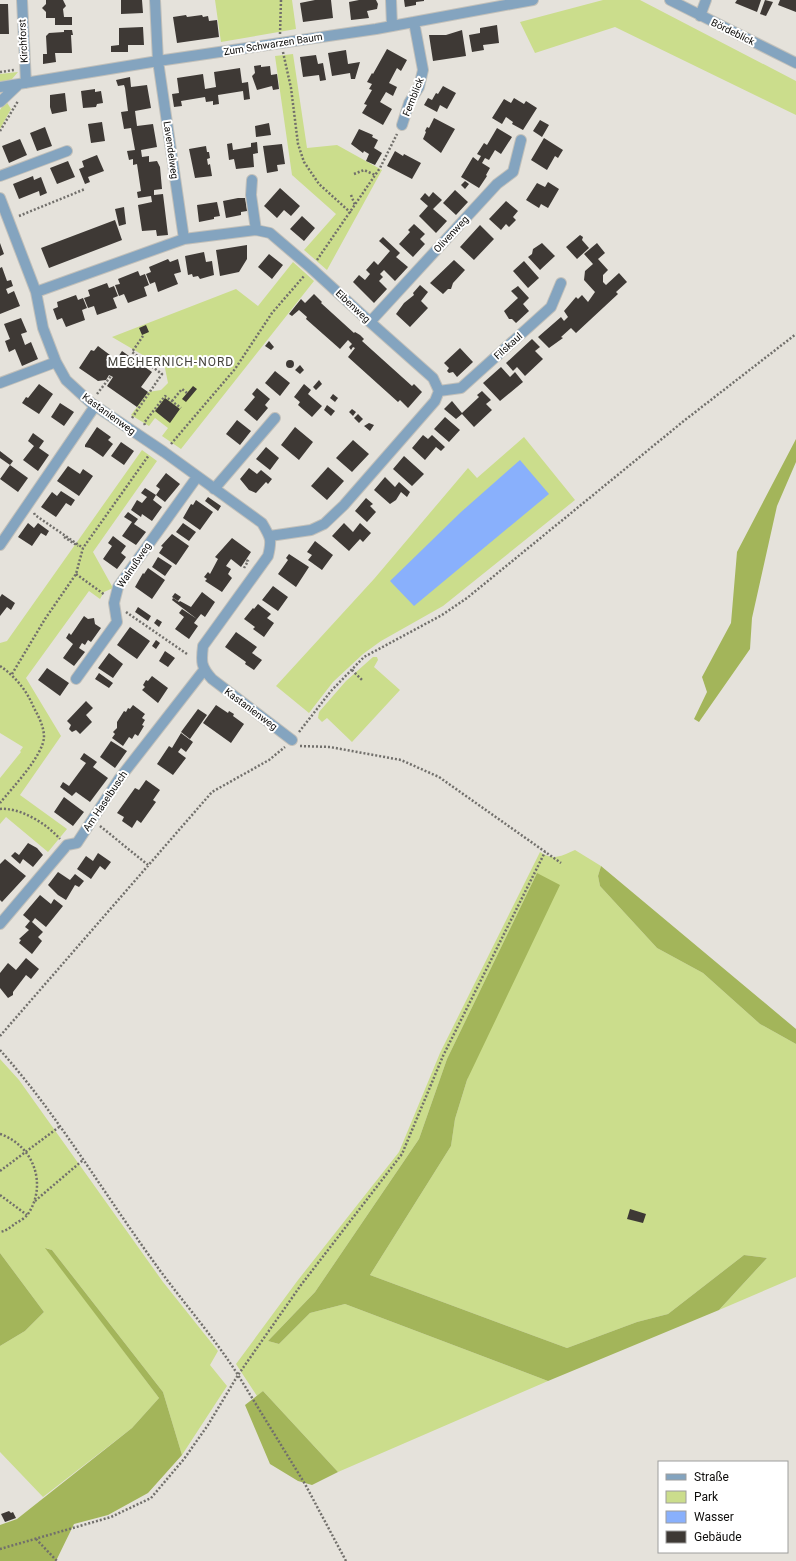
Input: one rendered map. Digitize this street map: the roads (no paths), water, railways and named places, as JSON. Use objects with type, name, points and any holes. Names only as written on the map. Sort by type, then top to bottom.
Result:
[{"type":"street","name":"Kirchforst","points":[[22,0],[25,68],[22,83]]},
{"type":"street","name":"Lavendelweg","points":[[155,0],[158,61],[184,239]]},
{"type":"street","points":[[391,0],[392,26]]},
{"type":"street","name":"Bördeblick","points":[[670,0],[796,64]]},
{"type":"street","points":[[700,16],[706,0]]},
{"type":"street","name":"Zum Schwarzen Baum","points":[[0,87],[158,61],[392,26],[529,1]]},
{"type":"street","name":"Fernblick","points":[[402,125],[409,103],[418,87],[423,70],[414,22]]},
{"type":"street","points":[[0,102],[22,83]]},
{"type":"street","name":"Olivenweg","points":[[370,322],[497,184],[513,172],[521,140]]},
{"type":"street","points":[[0,176],[67,151]]},
{"type":"street","points":[[252,180],[251,195],[256,230]]},
{"type":"street","name":"Kastanienweg","points":[[0,198],[36,292],[43,328],[56,362],[66,380],[93,405],[160,450],[262,523],[270,536]]},
{"type":"street","name":"Eibenweg","points":[[36,292],[184,239],[256,230],[270,233],[312,268],[433,378],[439,390]]},
{"type":"street","name":"Filskaul","points":[[439,390],[462,388],[551,307],[561,283]]},
{"type":"street","points":[[0,383],[56,362]]},
{"type":"street","points":[[204,670],[201,661],[203,646],[268,556],[272,541],[270,536],[311,530],[324,524],[344,505],[435,401],[439,390]]},
{"type":"street","points":[[0,545],[30,503],[93,405]]},
{"type":"street","points":[[214,489],[275,418]]},
{"type":"street","name":"Walnußweg","points":[[76,679],[116,622],[114,603],[118,587],[197,477]]},
{"type":"street","name":"Kastanienweg","points":[[204,670],[212,679],[290,743]]},
{"type":"street","name":"Am Haselbusch","points":[[0,924],[67,845],[77,843],[119,779],[204,670]]},
{"type":"water","points":[[520,460],[549,494],[414,606],[390,581],[461,512]]},
{"type":"district","name":"MECHERNICH-NORD","points":[[171,362]]}]
